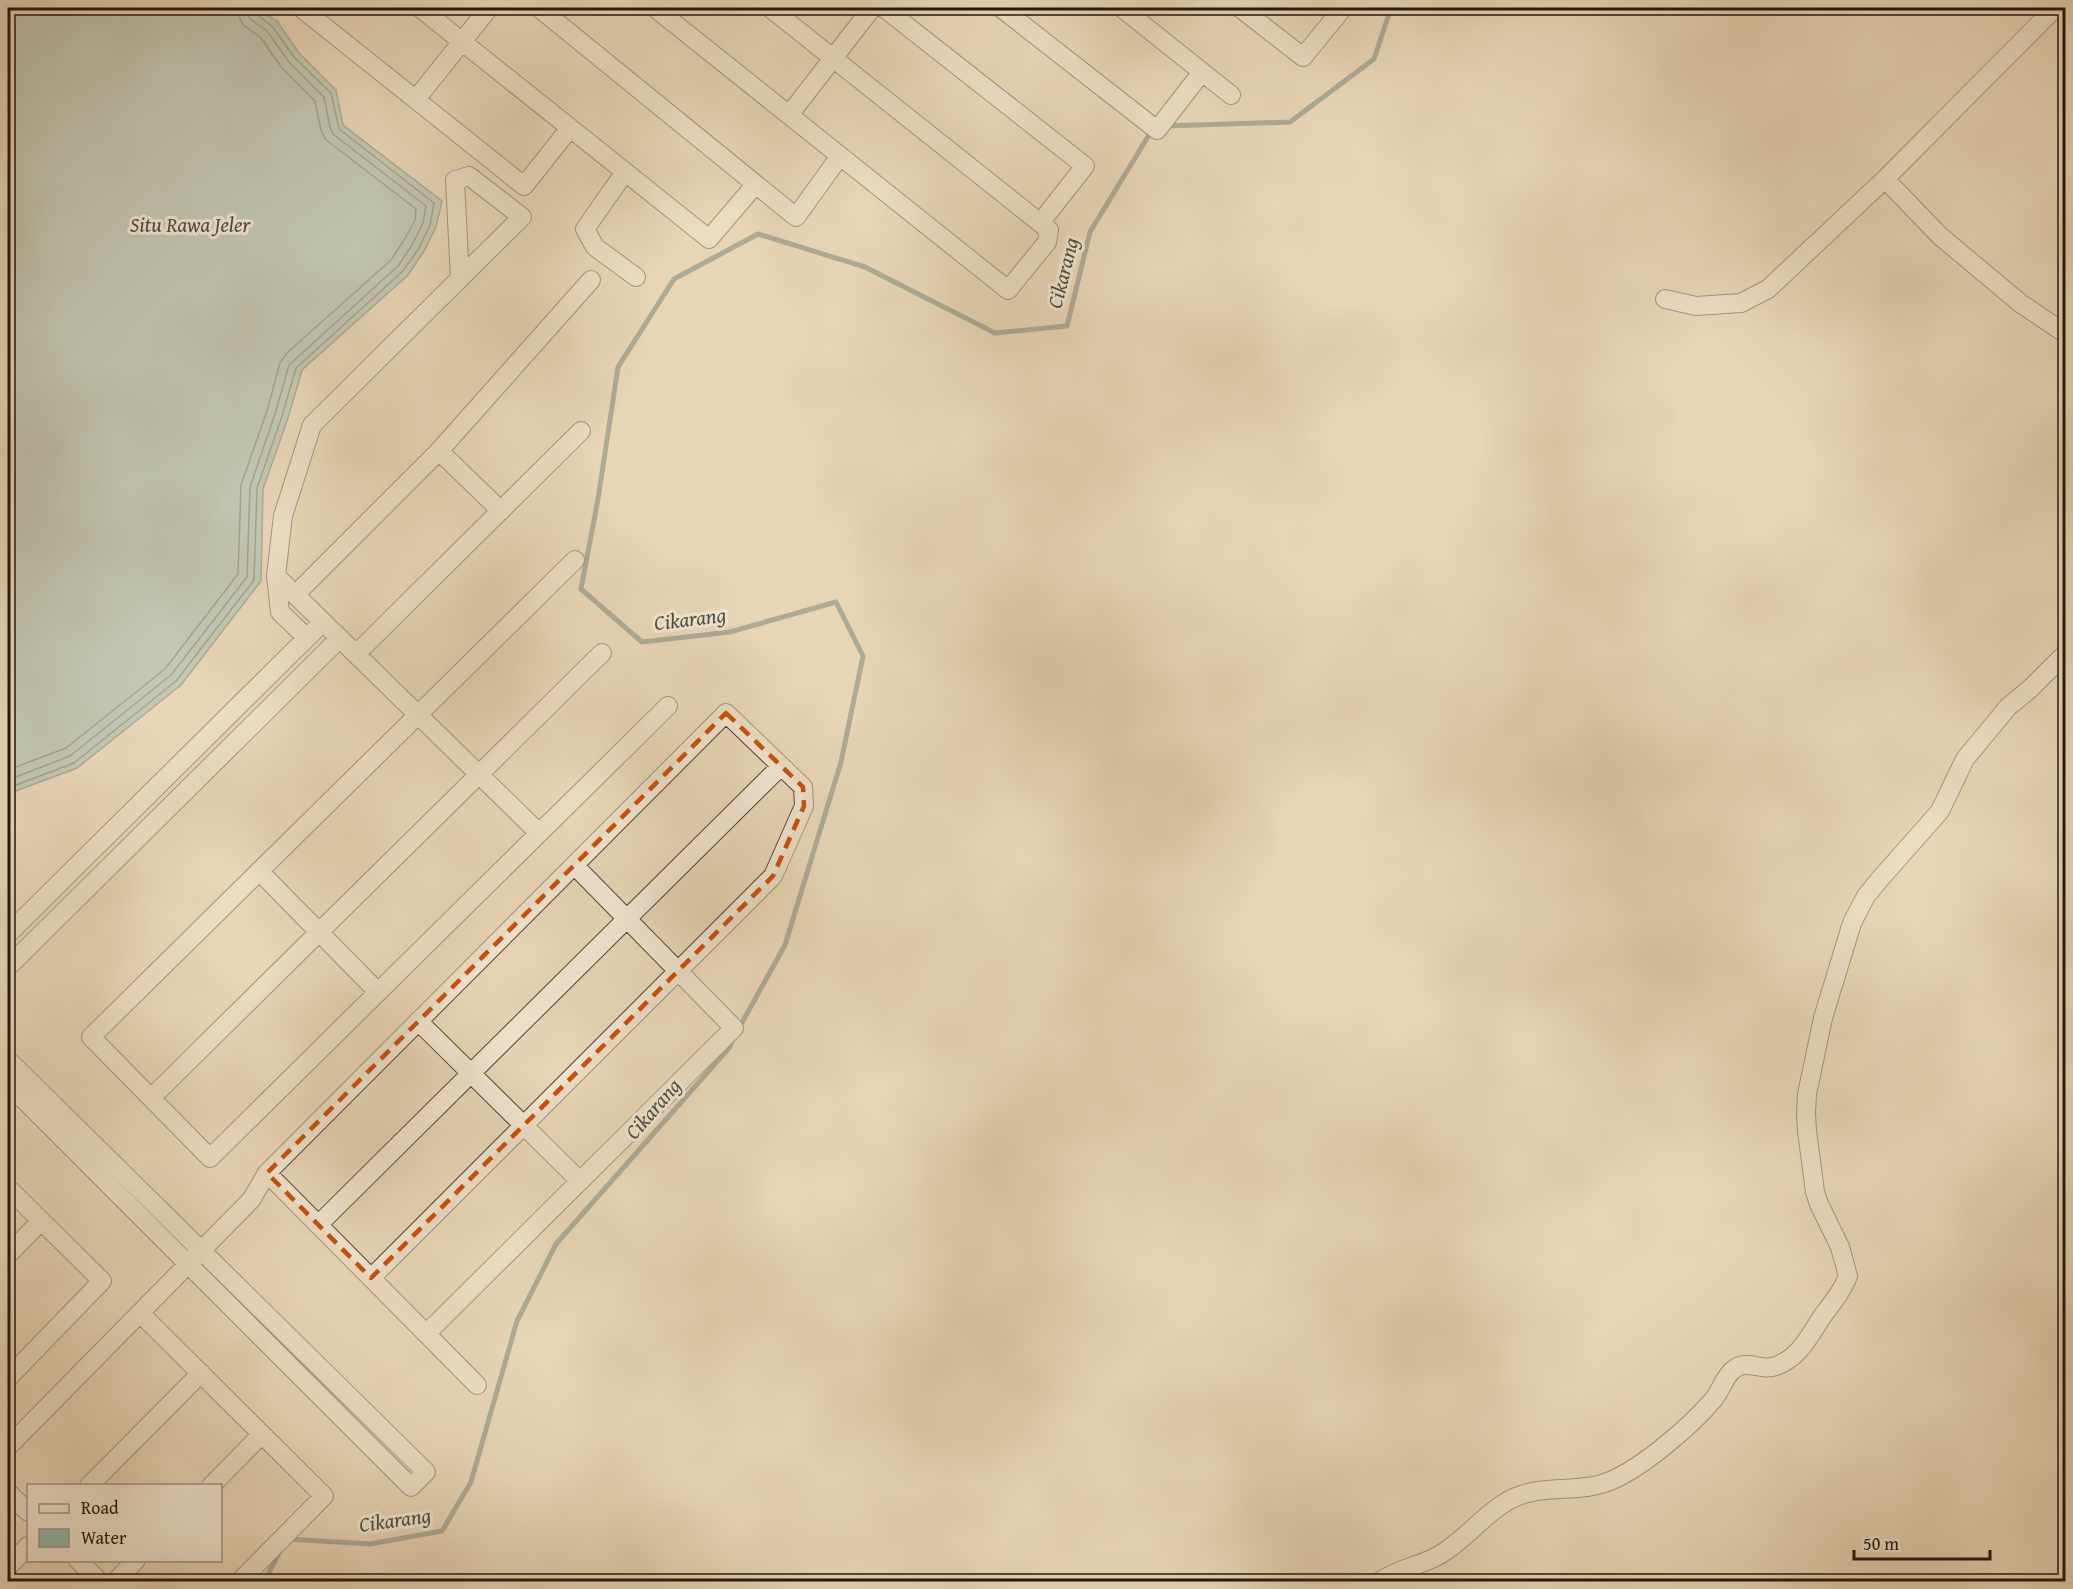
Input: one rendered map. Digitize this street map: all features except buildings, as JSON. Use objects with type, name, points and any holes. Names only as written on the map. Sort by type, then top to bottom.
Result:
[{"type":"street","points":[[301,8],[525,186],[570,128]]},
{"type":"street","points":[[420,8],[708,239],[755,185]]},
{"type":"street","points":[[416,99],[489,8]]},
{"type":"street","points":[[539,8],[796,217],[840,156]]},
{"type":"street","points":[[655,8],[1008,290],[1047,242],[1049,230],[770,8]]},
{"type":"street","points":[[789,115],[872,8]]},
{"type":"street","points":[[884,8],[1085,166],[1040,223]]},
{"type":"street","points":[[1001,8],[1157,130],[1202,72]]},
{"type":"street","points":[[1122,8],[1231,95]]},
{"type":"street","points":[[1240,8],[1303,57],[1343,8]]},
{"type":"street","points":[[1665,299],[1696,306],[1741,303],[1768,289],[1885,178],[2055,8]]},
{"type":"street","points":[[625,172],[585,229],[595,247],[636,278]]},
{"type":"street","points":[[307,638],[280,612],[276,576],[282,516],[312,425],[460,279],[522,217],[469,176],[455,180],[460,279]]},
{"type":"street","points":[[1885,178],[1940,236],[2020,303],[2066,334]]},
{"type":"street","points":[[295,595],[439,451],[591,280]]},
{"type":"street","points":[[356,654],[581,431]]},
{"type":"street","points":[[439,451],[501,511]]},
{"type":"street","points":[[575,560],[91,1037],[210,1158],[668,706]]},
{"type":"street","points":[[276,576],[539,833]]},
{"type":"street","points":[[8,934],[323,622]]},
{"type":"street","points":[[8,967],[340,638]]},
{"type":"street","points":[[151,1098],[602,653]]},
{"type":"street","points":[[1379,1581],[1441,1554],[1477,1523],[1517,1496],[1547,1489],[1586,1488],[1610,1481],[1626,1472],[1691,1424],[1715,1398],[1732,1370],[1741,1365],[1752,1364],[1766,1368],[1776,1366],[1795,1356],[1809,1339],[1837,1299],[1848,1276],[1840,1247],[1815,1192],[1806,1113],[1807,1094],[1823,1018],[1852,923],[1866,896],[1940,811],[1965,759],[2008,708],[2066,653]]},
{"type":"street","points":[[277,667],[294,683]]},
{"type":"street","points":[[8,1447],[251,1200],[267,1173],[726,713],[803,787],[804,806],[773,876],[370,1278]]},
{"type":"street","points":[[318,1225],[781,766]]},
{"type":"street","points":[[139,804],[156,820]]},
{"type":"street","points":[[426,1334],[734,1028],[574,865]]},
{"type":"street","points":[[259,871],[378,992]]},
{"type":"street","points":[[418,1021],[580,1182]]},
{"type":"street","points":[[8,1060],[426,1472],[411,1487],[8,1084]]},
{"type":"street","points":[[267,1173],[477,1385]]},
{"type":"street","points":[[8,1188],[102,1281],[8,1378]]},
{"type":"street","points":[[8,1255],[41,1221]]},
{"type":"street","points":[[140,1313],[324,1496],[239,1581]]},
{"type":"street","points":[[90,1484],[201,1373]]},
{"type":"street","points":[[212,1484],[262,1434]]},
{"type":"street","points":[[8,1492],[27,1511]]},
{"type":"street","points":[[8,1567],[27,1547]]},
{"type":"street","points":[[80,1562],[100,1581]]},
{"type":"street","points":[[115,1581],[134,1562]]},
{"type":"highlighted area","points":[[726,713],[803,787],[804,806],[773,876],[371,1278],[267,1173]]},
{"type":"water","name":"Situ Rawa Jeler","points":[[8,8],[256,8],[277,21],[299,53],[336,90],[343,125],[442,201],[436,227],[408,275],[302,370],[263,489],[261,581],[181,685],[77,768],[8,794]]},
{"type":"waterway","name":"Cikarang","points":[[1165,126],[1290,122],[1374,59],[1391,8]]},
{"type":"waterway","name":"Cikarang","points":[[739,1028],[785,945],[841,762],[863,656],[836,602],[730,632],[642,642],[581,589],[598,499],[618,367],[674,279],[758,234],[865,267],[995,333],[1067,326],[1090,232],[1152,130]]},
{"type":"waterway","name":"Cikarang","points":[[288,1539],[370,1544],[442,1531],[471,1482],[517,1321],[556,1244],[729,1048],[733,1039]]},
{"type":"waterway","name":"Cikarang","points":[[264,1582],[280,1551]]}]
